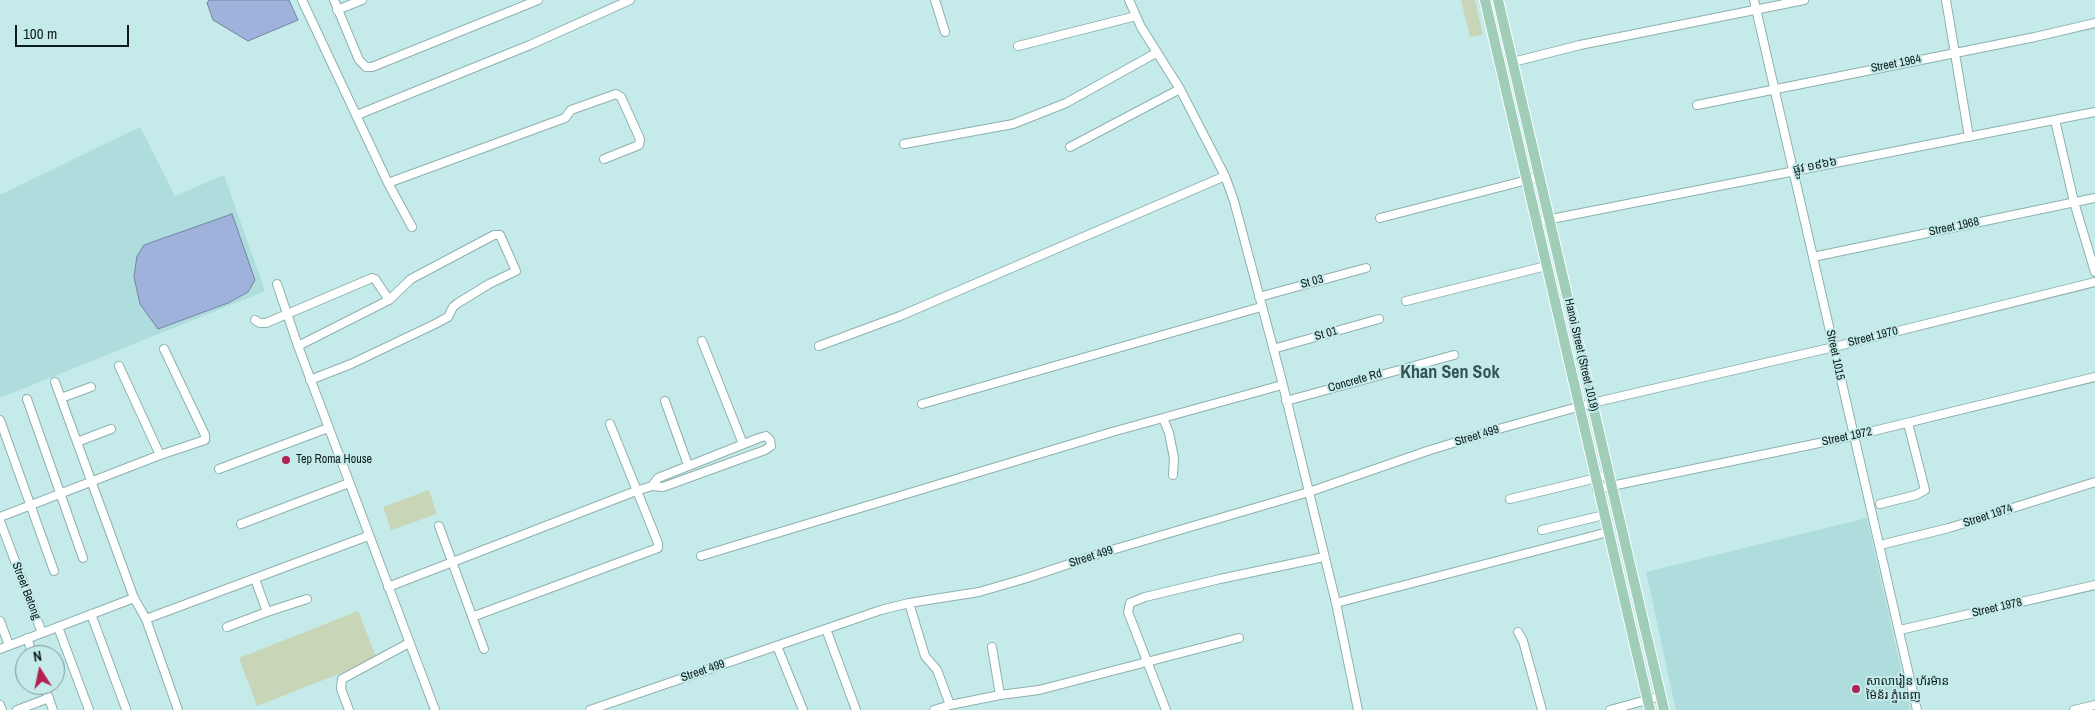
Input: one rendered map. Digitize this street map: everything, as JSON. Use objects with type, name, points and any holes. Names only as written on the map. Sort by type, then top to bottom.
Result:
[{"type":"main road","name":"Hanoi Street (Street 1019)","points":[[1485,0],[1650,710]]},
{"type":"main road","name":"Hanoi Street (Street 1019)","points":[[1498,0],[1664,710]]},
{"type":"street","points":[[302,0],[388,183],[412,228]]},
{"type":"street","points":[[334,0],[359,60],[366,68],[538,0]]},
{"type":"street","points":[[337,10],[362,0]]},
{"type":"street","points":[[357,115],[530,45],[630,0]]},
{"type":"street","points":[[935,0],[945,32]]},
{"type":"street","points":[[1130,0],[1141,28],[1180,90],[1225,176],[1234,201],[1336,603],[1357,710]]},
{"type":"street","name":"Street 1015","points":[[1754,0],[1917,710]]},
{"type":"street","points":[[1513,62],[1580,45],[1804,0]]},
{"type":"street","points":[[1946,0],[1969,137]]},
{"type":"street","points":[[1018,46],[1136,16]]},
{"type":"street","name":"Street 1964","points":[[1697,105],[2035,37],[2095,23]]},
{"type":"street","points":[[904,144],[1013,124],[1066,103],[1156,53]]},
{"type":"street","points":[[1070,146],[1180,90]]},
{"type":"street","points":[[388,183],[565,118],[571,110],[616,94],[620,97],[640,139],[639,144],[604,160]]},
{"type":"street","name":"ផ្លូវ ១៩៦៦","points":[[1536,222],[1792,170],[2095,112]]},
{"type":"street","points":[[2055,120],[2074,202],[2095,272]]},
{"type":"street","points":[[819,346],[918,309],[1225,176]]},
{"type":"street","points":[[1380,218],[1539,177]]},
{"type":"street","name":"Street 1968","points":[[1813,257],[2095,198]]},
{"type":"street","points":[[298,346],[389,300],[410,280],[494,235],[500,235],[516,271],[489,284],[458,303],[453,307],[448,317],[435,324],[351,364],[310,380]]},
{"type":"street","points":[[1406,301],[1546,266]]},
{"type":"street","name":"St 03","points":[[1259,297],[1366,268]]},
{"type":"street","points":[[255,320],[260,323],[266,323],[372,278],[376,278],[389,300]]},
{"type":"street","name":"Street 1970","points":[[1592,403],[1834,347],[2095,282]]},
{"type":"street","points":[[277,284],[310,380],[434,710]]},
{"type":"street","points":[[922,404],[1261,308]]},
{"type":"street","name":"St 01","points":[[1273,349],[1379,319]]},
{"type":"street","points":[[702,341],[743,444]]},
{"type":"street","points":[[0,517],[160,454],[205,440],[205,435],[164,349]]},
{"type":"street","name":"Concrete Rd","points":[[1286,401],[1454,355]]},
{"type":"street","points":[[119,366],[160,454]]},
{"type":"street","name":"Street 1972","points":[[1510,499],[1853,436],[2095,378]]},
{"type":"street","points":[[55,382],[134,598],[146,619],[178,710]]},
{"type":"street","points":[[701,556],[1163,418],[1282,385]]},
{"type":"street","points":[[61,398],[91,387]]},
{"type":"street","points":[[27,399],[84,558]]},
{"type":"street","points":[[665,401],[688,465]]},
{"type":"street","name":"Street 499","points":[[590,710],[826,629],[908,603],[979,592],[1105,552],[1309,492],[1427,451],[1592,403]]},
{"type":"street","points":[[1163,418],[1169,433],[1174,458],[1173,475]]},
{"type":"street","points":[[0,420],[54,571]]},
{"type":"street","points":[[1880,504],[1916,495],[1926,490],[1908,423]]},
{"type":"street","points":[[472,617],[658,548],[658,543],[610,424]]},
{"type":"street","points":[[219,469],[328,428]]},
{"type":"street","points":[[77,442],[111,429]]},
{"type":"street","points":[[388,587],[636,491],[652,486],[663,487],[765,450],[771,446],[770,440],[766,436],[688,465],[658,478],[652,486]]},
{"type":"street","name":"Street 1974","points":[[1880,545],[1949,528],[2095,482]]},
{"type":"street","points":[[241,524],[349,483]]},
{"type":"street","points":[[1542,530],[1604,515]]},
{"type":"street","name":"Street Betong","points":[[0,521],[42,633]]},
{"type":"street","points":[[439,526],[484,649]]},
{"type":"street","points":[[1336,603],[1608,532]]},
{"type":"street","points":[[146,619],[368,536]]},
{"type":"street","points":[[1166,710],[1128,612],[1130,603],[1145,597],[1220,578],[1324,558]]},
{"type":"street","points":[[255,579],[267,612]]},
{"type":"street","name":"Street 1978","points":[[1900,630],[2095,585]]},
{"type":"street","points":[[0,649],[134,598]]},
{"type":"street","points":[[226,627],[307,599]]},
{"type":"street","points":[[908,603],[926,656],[937,670],[950,705]]},
{"type":"street","points":[[91,614],[126,709]]},
{"type":"street","points":[[0,621],[9,645]]},
{"type":"street","points":[[58,626],[89,710]]},
{"type":"street","points":[[826,629],[856,710]]},
{"type":"street","points":[[1518,632],[1542,710]]},
{"type":"street","points":[[28,638],[30,645]]},
{"type":"street","points":[[934,710],[950,705],[1039,690],[1239,638]]},
{"type":"street","points":[[349,710],[342,690],[342,680],[409,643]]},
{"type":"street","points":[[777,646],[803,710]]},
{"type":"street","points":[[992,647],[1000,696]]},
{"type":"street","points":[[48,695],[53,710]]},
{"type":"street","points":[[1610,710],[1661,696]]},
{"type":"street","points":[[17,710],[49,698]]},
{"type":"street","points":[[0,705],[2,710]]},
{"type":"street","points":[[2074,710],[2095,705]]},
{"type":"shaded area","points":[[209,0],[289,0],[298,20],[248,41],[213,20],[207,3]]},
{"type":"shaded area","points":[[140,127],[175,196],[224,175],[265,291],[0,398],[0,195]]},
{"type":"shaded area","points":[[232,214],[255,280],[248,292],[228,303],[158,329],[140,304],[134,277],[137,256],[144,245]]},
{"type":"shaded area","points":[[1867,518],[1910,710],[1676,710],[1646,572]]},
{"type":"green space","points":[[1461,0],[1475,0],[1483,35],[1470,37]]},
{"type":"green space","points":[[429,490],[437,514],[391,530],[383,507]]},
{"type":"green space","points":[[358,611],[377,659],[257,706],[239,658]]},
{"type":"place","name":"Tep Roma House","points":[[286,460]]},
{"type":"place","name":"សាលារៀន ហ័រម៉ាន ម៉ៃន័រ ភ្នំពេញ","points":[[1856,689]]},
{"type":"district","name":"Khan Sen Sok","points":[[1450,373]]}]
